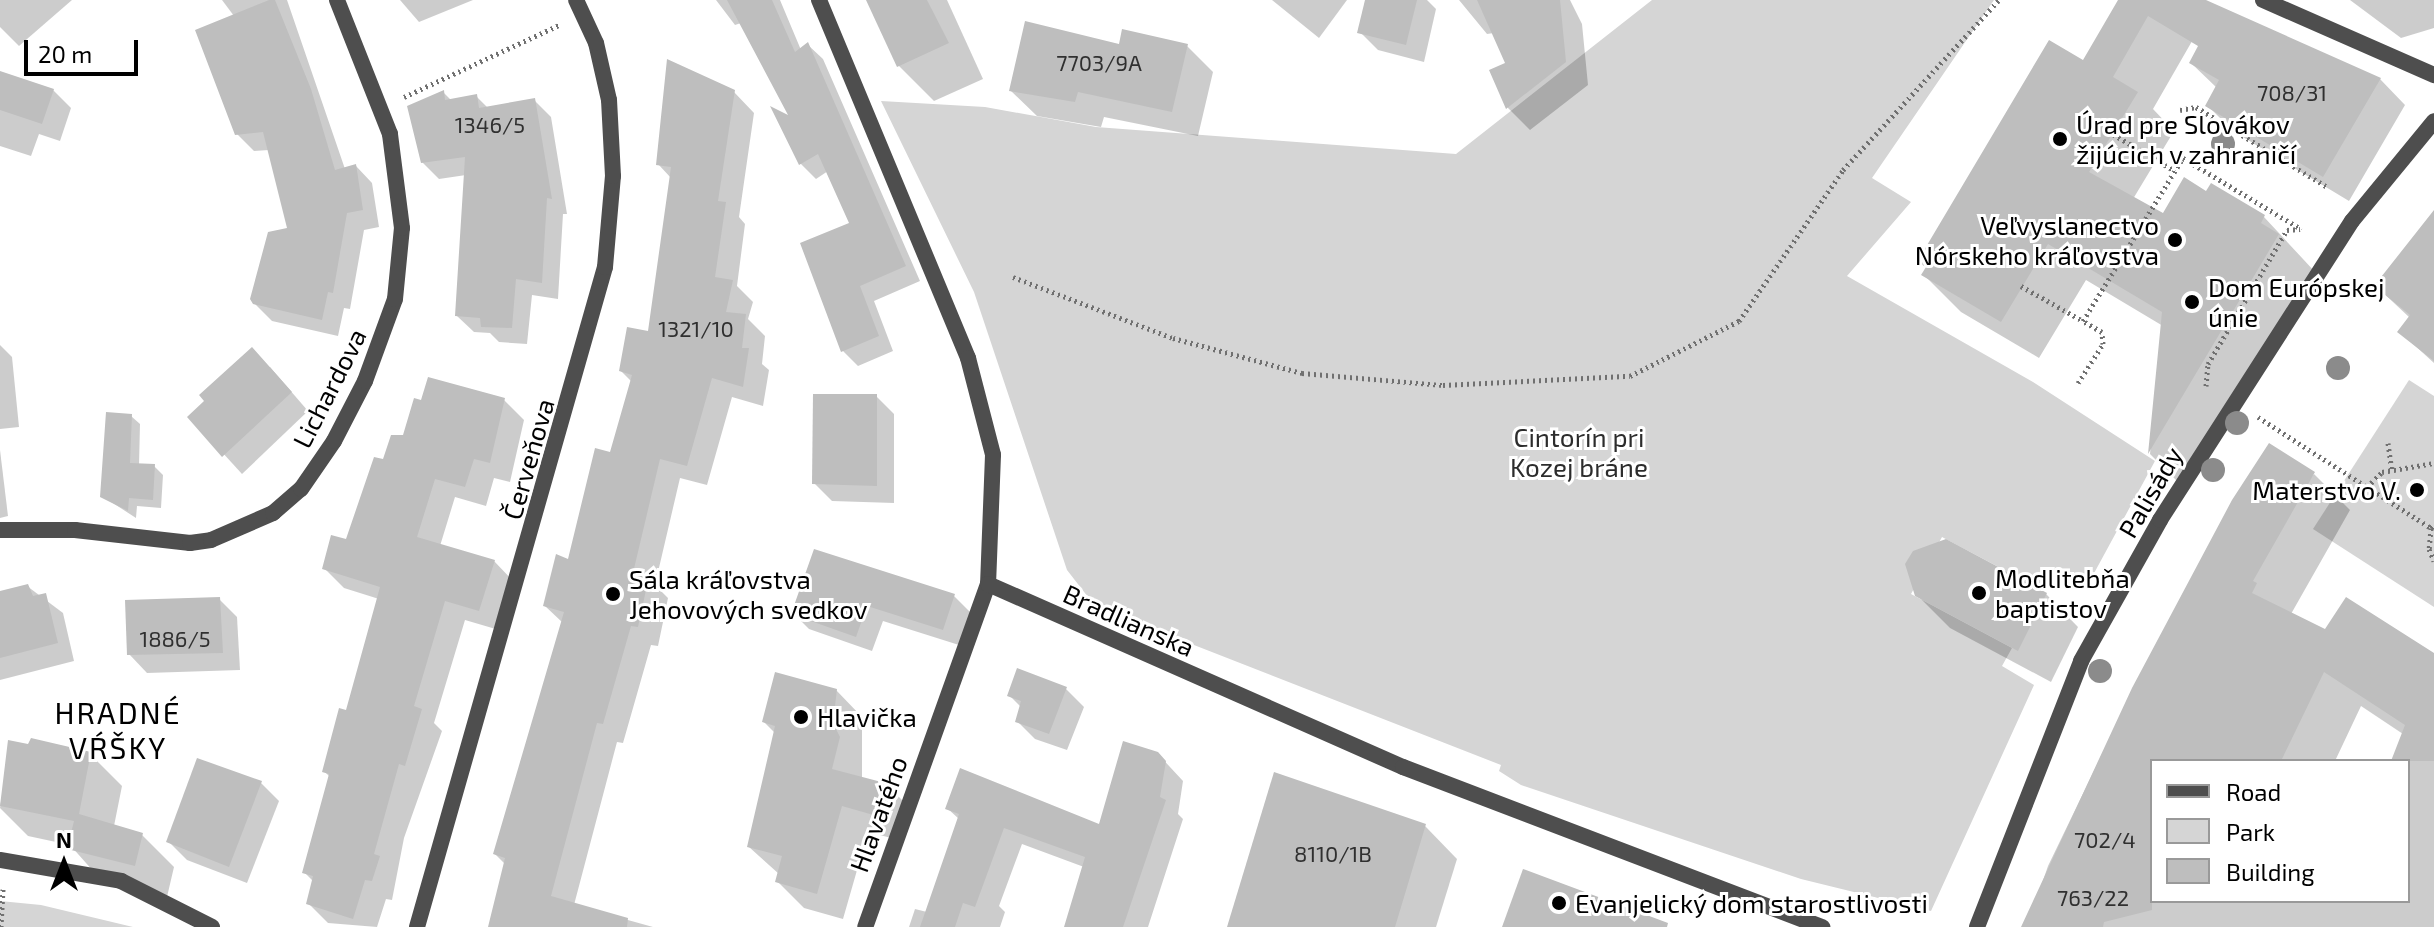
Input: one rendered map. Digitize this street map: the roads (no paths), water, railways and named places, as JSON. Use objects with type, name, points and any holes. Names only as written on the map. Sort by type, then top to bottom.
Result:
[{"type":"street","name":"Lichardova","points":[[0,530],[75,530],[190,543],[211,540],[273,513],[301,489],[334,441],[360,391],[395,299],[402,228],[390,134],[337,0]]},
{"type":"street","name":"Červeňova","points":[[417,927],[605,267],[613,176],[609,100],[596,43],[576,0]]},
{"type":"street","points":[[819,0],[968,358],[993,455],[988,584]]},
{"type":"street","points":[[2263,0],[2434,75]]},
{"type":"street","name":"Palisády","points":[[1977,927],[2081,661],[2160,520],[2352,221],[2434,121]]},
{"type":"street","name":"Hlavatého","points":[[865,927],[988,584]]},
{"type":"street","name":"Bradlianska","points":[[988,584],[1403,767],[1823,927]]},
{"type":"street","points":[[0,860],[121,881],[212,927]]},
{"type":"place","name":"Úrad pre Slovákov žijúcich v zahraničí","points":[[2060,139]]},
{"type":"place","name":"Veľvyslanectvo Nórskeho kráľovstva","points":[[2175,240]]},
{"type":"place","name":"Dom Európskej únie","points":[[2192,302]]},
{"type":"place","name":"Materstvo V.","points":[[2417,490]]},
{"type":"place","name":"Modlitebňa baptistov","points":[[1979,593]]},
{"type":"place","name":"Sála kráľovstva Jehovových svedkov","points":[[613,594]]},
{"type":"place","name":"Hlavička","points":[[801,717]]},
{"type":"place","name":"Evanjelický dom starostlivosti","points":[[1559,903]]},
{"type":"district","name":"HRADNÉ VŔŠKY","points":[[118,729]]},
{"type":"park label","name":"Cintorín pri Kozej bráne","points":[[1579,452]]}]
